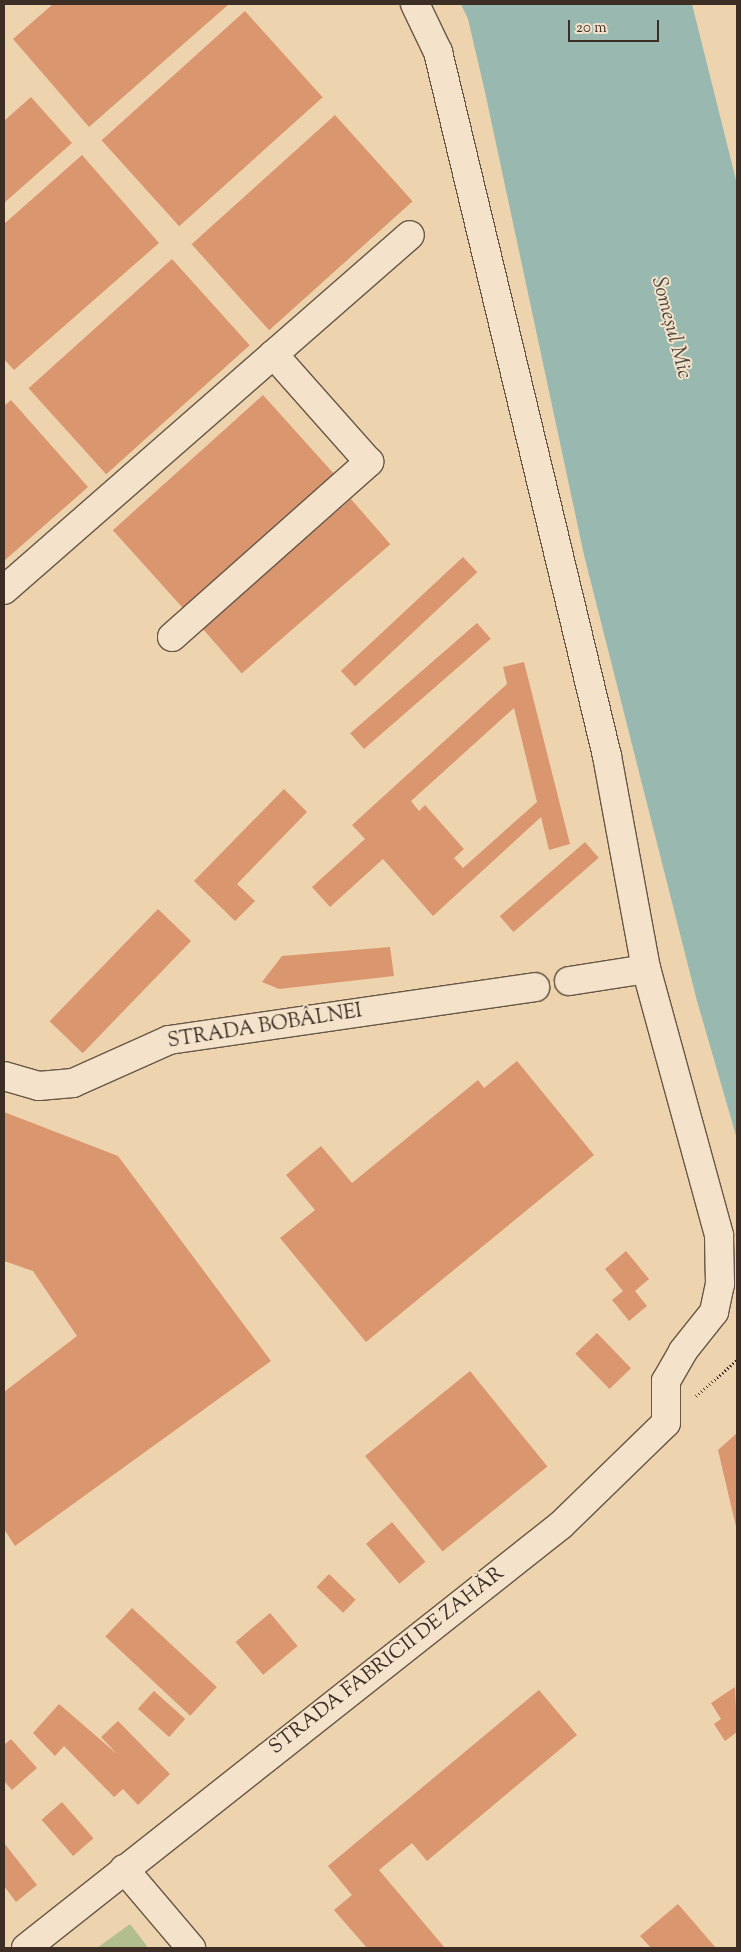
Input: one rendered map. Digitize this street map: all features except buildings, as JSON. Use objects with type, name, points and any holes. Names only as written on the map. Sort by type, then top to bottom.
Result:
[{"type":"street","points":[[415,4],[438,52],[607,756],[646,969],[700,1160],[719,1235],[721,1259],[714,1312],[683,1351],[666,1381],[666,1423]]},
{"type":"street","points":[[4,590],[410,234]]},
{"type":"street","points":[[172,638],[369,462],[273,354]]},
{"type":"street","points":[[569,981],[646,969]]},
{"type":"street","name":"STRADA BOBÂLNEI","points":[[4,1076],[39,1086],[73,1083],[169,1040],[535,987]]},
{"type":"street","name":"STRADA FABRICII DE ZAHĂR","points":[[26,1948],[561,1525],[666,1423]]},
{"type":"street","points":[[124,1869],[191,1948]]},
{"type":"path","points":[[666,1423],[737,1360]]},
{"type":"green space","points":[[130,1924],[147,1946],[144,1948],[97,1948]]},
{"type":"water","name":"Someșul Mic","points":[[461,4],[692,4],[737,184],[737,1139],[697,1001],[584,555],[485,92],[468,19]]}]
